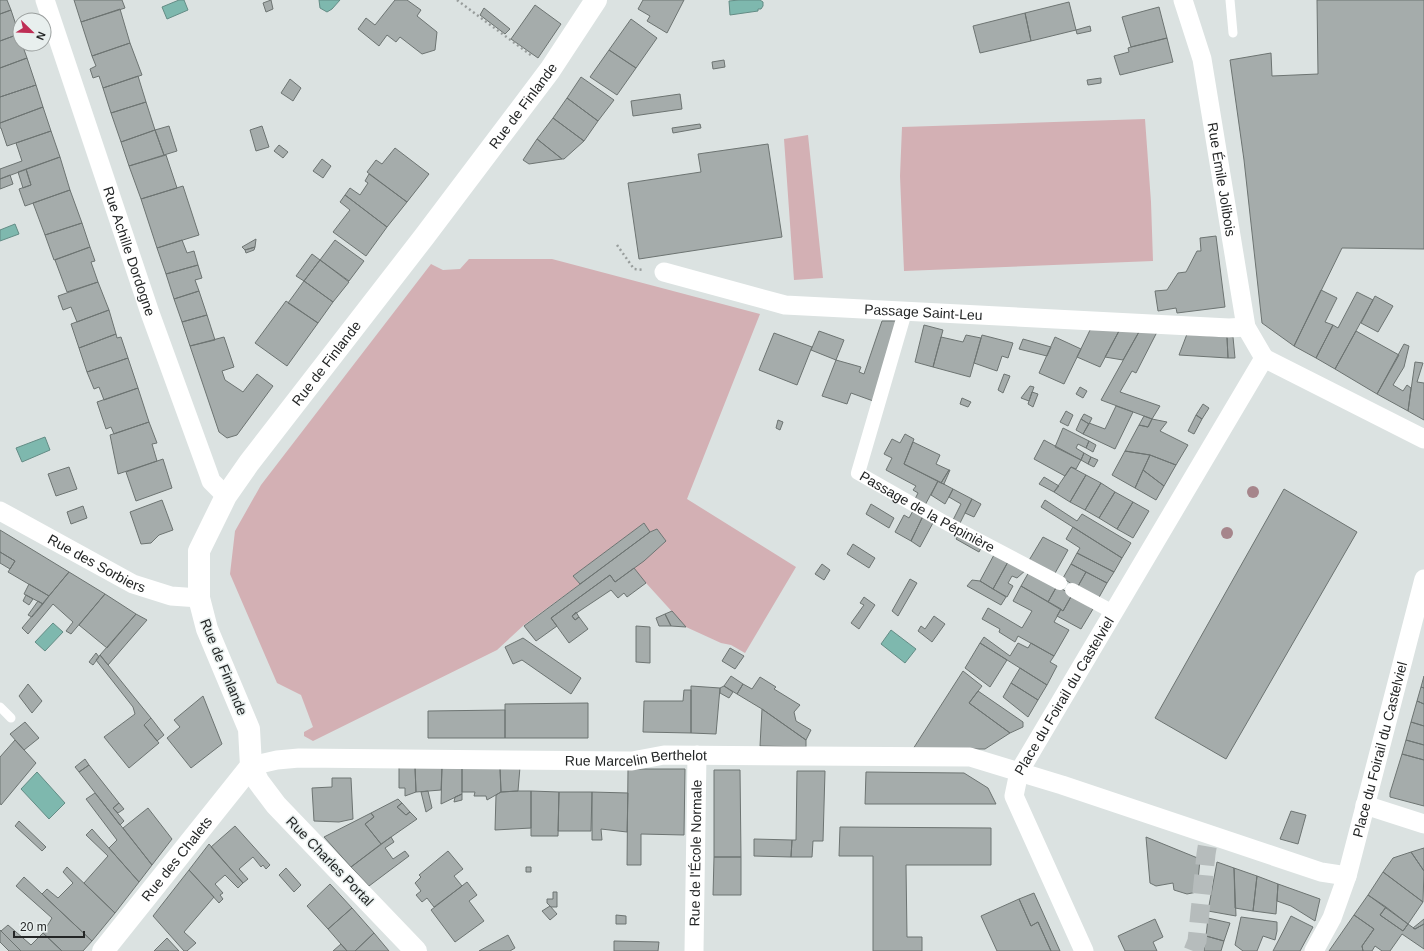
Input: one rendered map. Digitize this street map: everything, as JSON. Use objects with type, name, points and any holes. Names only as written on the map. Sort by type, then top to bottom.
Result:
[{"type":"street","name":"Rue Achille Dordogne","points":[[45,0],[150,313],[211,481],[226,496]]},
{"type":"street","name":"Rue de Finlande","points":[[251,766],[249,729],[207,629],[198,598],[199,552],[226,496],[249,464],[424,237],[550,70],[596,0]]},
{"type":"street","name":"Rue Émile Jolibois","points":[[1183,0],[1202,59],[1246,327],[1264,358]]},
{"type":"street","name":"Passage Saint-Leu","points":[[664,272],[785,305],[1229,328],[1246,327]]},
{"type":"street","name":"Passage de la Pépinière","points":[[905,312],[858,473],[944,522],[1113,612]]},
{"type":"street","points":[[1264,358],[1424,439]]},
{"type":"street","name":"Place du Foirail du Castelviel","points":[[1264,358],[1019,772],[1321,872],[1347,876],[1424,578]]},
{"type":"street","name":"Rue des Sorbiers","points":[[0,511],[133,584],[171,596],[198,598]]},
{"type":"street","name":"Rue Marcelin Berthelot","points":[[251,766],[277,760],[299,758],[632,761],[664,755],[970,757],[1019,772]]},
{"type":"street","name":"Rue de l'École Normale","points":[[694,951],[697,755]]},
{"type":"street","name":"Rue des Chalets","points":[[103,951],[251,766]]},
{"type":"street","name":"Rue Charles Portal","points":[[251,766],[258,781],[276,805],[416,951]]},
{"type":"street","points":[[1019,772],[1014,796],[1084,951]]},
{"type":"street","points":[[1366,805],[1424,824]]},
{"type":"street","points":[[1314,951],[1332,918],[1347,876]]},
{"type":"lane","points":[[1230,0],[1233,32]]},
{"type":"lane","points":[[0,707],[12,718]]},
{"type":"path","points":[[457,0],[550,70]]},
{"type":"path","points":[[618,245],[634,269],[664,272]]},
{"type":"shaded area","points":[[179,0],[184,0],[188,10],[167,19],[162,7]]},
{"type":"shaded area","points":[[319,0],[340,0],[327,12],[320,8]]},
{"type":"shaded area","points":[[760,0],[763,2],[763,6],[761,9],[758,9],[758,11],[730,15],[729,1]]},
{"type":"shaded area","points":[[1145,119],[1151,202],[1153,261],[904,271],[900,176],[902,127]]},
{"type":"shaded area","points":[[808,135],[823,278],[794,280],[784,139]]},
{"type":"shaded area","points":[[15,224],[19,234],[0,241],[0,230]]},
{"type":"shaded area","points":[[469,259],[552,259],[760,314],[687,499],[796,567],[745,653],[731,645],[721,643],[686,627],[634,568],[666,541],[657,529],[650,532],[644,523],[573,576],[580,584],[524,625],[497,650],[313,741],[304,736],[304,732],[313,727],[301,695],[277,683],[230,574],[235,531],[261,485],[431,264],[443,270],[460,269]]},
{"type":"shaded area","points":[[45,437],[50,450],[22,462],[16,448]]},
{"type":"shaded area","points":[[53,623],[63,632],[45,651],[35,642]]},
{"type":"shaded area","points":[[891,630],[916,649],[905,663],[881,644]]},
{"type":"shaded area","points":[[37,772],[65,803],[49,819],[21,789]]},
{"type":"building","points":[[0,0],[7,0],[11,10],[0,14]]},
{"type":"building","points":[[74,0],[122,0],[125,8],[81,22]]},
{"type":"building","points":[[271,0],[273,9],[266,12],[263,3]]},
{"type":"building","points":[[395,0],[407,0],[421,10],[417,16],[437,32],[435,50],[422,54],[400,37],[396,42],[387,35],[379,46],[358,29],[366,18],[375,25]]},
{"type":"building","points":[[643,0],[684,0],[667,33],[647,21],[650,16],[638,9]]},
{"type":"building","points":[[1317,0],[1424,0],[1424,249],[1342,248],[1294,346],[1262,323],[1244,160],[1230,60],[1271,53],[1272,76],[1318,74]]},
{"type":"building","points":[[1069,2],[1076,30],[1031,41],[1025,13]]},
{"type":"building","points":[[535,5],[561,24],[538,58],[511,39]]},
{"type":"building","points":[[1159,7],[1167,38],[1131,47],[1122,17]]},
{"type":"building","points":[[484,8],[510,29],[505,34],[480,15]]},
{"type":"building","points":[[120,9],[130,43],[92,56],[81,22]]},
{"type":"building","points":[[11,10],[12,13],[12,37],[0,41],[0,14]]},
{"type":"building","points":[[1025,13],[1031,41],[980,53],[973,26]]},
{"type":"building","points":[[631,19],[657,38],[636,68],[609,50]]},
{"type":"building","points":[[1090,26],[1091,31],[1077,34],[1076,30]]},
{"type":"building","points":[[12,37],[12,52],[25,52],[27,58],[0,68],[0,41]]},
{"type":"building","points":[[1167,38],[1173,62],[1120,75],[1114,56],[1129,52],[1128,48]]},
{"type":"building","points":[[130,43],[142,75],[103,88],[99,76],[93,78],[90,69],[96,66],[92,56]]},
{"type":"building","points":[[609,50],[636,68],[617,95],[590,77]]},
{"type":"building","points":[[27,58],[36,85],[0,97],[0,68]]},
{"type":"building","points":[[724,60],[725,67],[713,69],[712,62]]},
{"type":"building","points":[[138,76],[146,102],[111,113],[103,88]]},
{"type":"building","points":[[581,77],[614,100],[598,121],[567,98]]},
{"type":"building","points":[[1101,78],[1101,83],[1088,85],[1087,80]]},
{"type":"building","points":[[290,79],[301,88],[293,101],[281,93]]},
{"type":"building","points":[[36,85],[43,107],[0,123],[0,97]]},
{"type":"building","points":[[680,94],[682,109],[633,116],[631,101]]},
{"type":"building","points":[[567,98],[598,121],[584,141],[553,118]]},
{"type":"building","points":[[146,102],[155,130],[121,142],[111,113]]},
{"type":"building","points":[[43,107],[51,131],[7,146],[0,128],[0,123]]},
{"type":"building","points":[[553,118],[584,141],[564,159],[537,139]]},
{"type":"building","points":[[700,124],[701,128],[673,133],[672,128]]},
{"type":"building","points":[[169,126],[177,151],[164,155],[155,130]]},
{"type":"building","points":[[262,126],[269,147],[256,151],[250,130]]},
{"type":"building","points":[[155,130],[164,155],[129,166],[121,142]]},
{"type":"building","points":[[51,131],[60,157],[0,179],[0,169],[22,161],[16,143]]},
{"type":"building","points":[[537,139],[562,159],[529,164],[523,160]]},
{"type":"building","points":[[768,144],[782,237],[639,259],[628,183],[701,172],[698,154]]},
{"type":"building","points":[[279,145],[288,152],[283,158],[274,151]]},
{"type":"building","points":[[395,148],[429,174],[407,202],[367,172],[376,160],[382,164]]},
{"type":"building","points":[[166,155],[177,188],[141,199],[129,166]]},
{"type":"building","points":[[60,157],[70,190],[25,206],[19,189],[31,185],[26,169]]},
{"type":"building","points":[[322,159],[331,166],[323,178],[313,171]]},
{"type":"building","points":[[26,169],[31,185],[23,188],[18,172]]},
{"type":"building","points":[[369,174],[407,202],[387,227],[345,195],[350,188],[360,195],[368,183],[365,181]]},
{"type":"building","points":[[10,175],[13,184],[0,189],[0,179]]},
{"type":"building","points":[[183,186],[199,235],[157,248],[141,199]]},
{"type":"building","points":[[70,190],[82,223],[45,235],[33,203]]},
{"type":"building","points":[[345,195],[387,227],[366,256],[333,232],[350,210],[340,202]]},
{"type":"building","points":[[82,223],[90,247],[54,260],[45,235]]},
{"type":"building","points":[[1216,236],[1225,307],[1177,313],[1176,308],[1158,311],[1155,291],[1167,290],[1178,273],[1186,272],[1197,251],[1201,251],[1200,238]]},
{"type":"building","points":[[256,239],[255,247],[245,250],[242,247]]},
{"type":"building","points":[[182,240],[187,253],[194,251],[198,265],[166,274],[157,248]]},
{"type":"building","points":[[335,240],[364,261],[349,281],[320,260]]},
{"type":"building","points":[[90,247],[95,261],[91,262],[98,282],[67,292],[55,260]]},
{"type":"building","points":[[255,247],[254,250],[246,253],[245,250]]},
{"type":"building","points":[[312,254],[320,260],[304,281],[296,276]]},
{"type":"building","points":[[320,260],[349,282],[333,302],[304,281]]},
{"type":"building","points":[[198,265],[202,278],[195,280],[199,291],[174,299],[166,274]]},
{"type":"building","points":[[304,281],[333,302],[318,323],[288,303]]},
{"type":"building","points":[[98,282],[109,310],[77,322],[71,307],[63,310],[58,296]]},
{"type":"building","points":[[1321,290],[1337,298],[1325,322],[1333,325],[1316,358],[1294,346]]},
{"type":"building","points":[[199,291],[207,315],[182,322],[174,299]]},
{"type":"building","points":[[1357,292],[1373,300],[1335,369],[1316,358],[1333,325],[1338,328]]},
{"type":"building","points":[[1375,296],[1393,306],[1378,332],[1361,323]]},
{"type":"building","points":[[286,301],[318,323],[287,366],[255,343]]},
{"type":"building","points":[[109,310],[116,334],[79,348],[71,324]]},
{"type":"building","points":[[207,315],[215,340],[190,346],[182,322]]},
{"type":"building","points":[[882,321],[899,321],[876,402],[851,393],[847,404],[822,396],[836,360],[861,367],[859,372],[864,374]]},
{"type":"building","points":[[924,325],[943,330],[933,367],[915,362]]},
{"type":"building","points":[[1091,328],[1120,329],[1100,367],[1077,357]]},
{"type":"building","points":[[1120,329],[1140,330],[1123,360],[1105,357]]},
{"type":"building","points":[[1140,330],[1157,332],[1136,373],[1132,371],[1120,392],[1160,406],[1152,419],[1101,400]]},
{"type":"building","points":[[819,331],[844,340],[836,360],[811,350]]},
{"type":"building","points":[[1356,331],[1399,355],[1377,394],[1335,369]]},
{"type":"building","points":[[774,333],[812,347],[797,385],[759,370]]},
{"type":"building","points":[[116,334],[117,338],[121,337],[128,358],[87,372],[79,348]]},
{"type":"building","points":[[1187,334],[1227,337],[1228,358],[1179,355]]},
{"type":"building","points":[[966,335],[981,338],[970,377],[933,367],[941,337],[963,342]]},
{"type":"building","points":[[982,335],[1013,343],[1008,358],[1002,356],[997,371],[974,363]]},
{"type":"building","points":[[224,337],[234,367],[222,371],[225,380],[243,392],[257,374],[273,386],[237,435],[227,438],[219,432],[190,346]]},
{"type":"building","points":[[1055,337],[1081,349],[1064,384],[1039,373]]},
{"type":"building","points":[[1227,337],[1233,337],[1235,358],[1228,358]]},
{"type":"building","points":[[1023,339],[1051,347],[1047,356],[1019,349]]},
{"type":"building","points":[[1404,344],[1409,346],[1404,367],[1393,385],[1403,391],[1407,385],[1411,388],[1408,411],[1377,394]]},
{"type":"building","points":[[128,358],[138,388],[104,400],[99,387],[94,389],[87,372]]},
{"type":"building","points":[[1415,362],[1423,363],[1417,382],[1424,383],[1424,420],[1408,411]]},
{"type":"building","points":[[1004,374],[1010,376],[1003,393],[998,390]]},
{"type":"building","points":[[1030,386],[1034,387],[1029,401],[1021,398]]},
{"type":"building","points":[[1080,387],[1087,391],[1083,398],[1076,394]]},
{"type":"building","points":[[138,388],[149,422],[114,434],[111,427],[106,429],[97,402]]},
{"type":"building","points":[[1032,392],[1038,394],[1033,407],[1028,404]]},
{"type":"building","points":[[962,398],[971,402],[968,407],[960,404]]},
{"type":"building","points":[[1203,404],[1209,408],[1202,419],[1196,415]]},
{"type":"building","points":[[1116,406],[1133,412],[1115,449],[1083,434],[1089,423],[1105,429]]},
{"type":"building","points":[[1066,411],[1073,415],[1068,426],[1060,422]]},
{"type":"building","points":[[1084,414],[1092,418],[1089,424],[1081,419]]},
{"type":"building","points":[[1196,415],[1202,419],[1194,434],[1188,431]]},
{"type":"building","points":[[1144,416],[1152,419],[1148,427],[1139,425]]},
{"type":"building","points":[[1081,419],[1089,424],[1083,434],[1076,430]]},
{"type":"building","points":[[1152,419],[1167,422],[1160,431],[1188,445],[1176,465],[1150,455],[1125,451],[1139,425],[1148,427]]},
{"type":"building","points":[[778,420],[783,422],[780,430],[776,428]]},
{"type":"building","points":[[149,422],[157,443],[152,444],[157,461],[118,474],[110,435]]},
{"type":"building","points":[[1063,428],[1089,441],[1086,448],[1078,444],[1076,448],[1084,453],[1081,460],[1055,447]]},
{"type":"building","points":[[905,434],[914,439],[904,464],[938,481],[924,507],[914,501],[918,493],[913,490],[916,486],[886,470],[892,458],[884,454],[892,439],[900,443]]},
{"type":"building","points":[[1044,440],[1081,460],[1076,469],[1071,467],[1065,476],[1034,459]]},
{"type":"building","points":[[1089,441],[1096,445],[1093,452],[1086,448]]},
{"type":"building","points":[[913,442],[940,455],[936,464],[949,470],[941,483],[904,464]]},
{"type":"building","points":[[1125,451],[1150,455],[1135,488],[1112,475]]},
{"type":"building","points":[[1084,453],[1091,457],[1088,464],[1081,460]]},
{"type":"building","points":[[1150,455],[1176,465],[1164,486],[1143,470]]},
{"type":"building","points":[[1091,457],[1098,460],[1094,467],[1088,464]]},
{"type":"building","points":[[163,459],[172,488],[136,501],[126,472]]},
{"type":"building","points":[[69,467],[77,489],[56,496],[48,474]]},
{"type":"building","points":[[1071,467],[1086,475],[1070,502],[1054,492]]},
{"type":"building","points":[[949,470],[944,484],[941,483]]},
{"type":"building","points":[[1143,470],[1164,486],[1156,500],[1135,488]]},
{"type":"building","points":[[1086,475],[1101,483],[1085,510],[1070,502]]},
{"type":"building","points":[[1044,477],[1059,486],[1054,492],[1039,484]]},
{"type":"building","points":[[938,481],[953,489],[945,504],[931,495]]},
{"type":"building","points":[[1101,483],[1115,492],[1099,518],[1085,510]]},
{"type":"building","points":[[953,489],[972,499],[959,525],[952,522],[961,504],[949,497]]},
{"type":"building","points":[[1284,489],[1357,532],[1226,759],[1155,718]]},
{"type":"building","points":[[1115,492],[1133,502],[1117,529],[1099,518]]},
{"type":"building","points":[[972,499],[981,504],[974,517],[965,513]]},
{"type":"building","points":[[162,500],[173,530],[159,535],[151,543],[141,544],[130,512]]},
{"type":"building","points":[[1045,500],[1077,521],[1082,514],[1131,543],[1122,558],[1041,507]]},
{"type":"building","points":[[1133,502],[1149,511],[1133,538],[1117,529]]},
{"type":"building","points":[[871,504],[894,518],[889,528],[866,514]]},
{"type":"building","points":[[83,506],[87,518],[71,524],[67,512]]},
{"type":"building","points":[[914,509],[924,514],[911,541],[895,532],[904,515],[909,518]]},
{"type":"building","points":[[924,514],[934,521],[920,547],[911,541]]},
{"type":"building","points":[[644,523],[650,532],[580,584],[573,576]]},
{"type":"building","points":[[1073,527],[1122,558],[1114,572],[1077,553],[1080,548],[1066,539]]},
{"type":"building","points":[[657,529],[666,541],[644,561],[615,582],[610,575],[551,618],[557,626],[536,641],[524,626],[650,532]]},
{"type":"building","points":[[0,530],[69,572],[49,596],[8,572],[15,561],[0,552]]},
{"type":"building","points":[[960,533],[982,546],[979,552],[956,539]]},
{"type":"building","points":[[1043,537],[1068,550],[1054,575],[1028,562]]},
{"type":"building","points":[[853,544],[875,558],[869,568],[847,554]]},
{"type":"building","points":[[0,552],[15,561],[10,569],[0,563]]},
{"type":"building","points":[[995,553],[1009,560],[993,589],[980,581]]},
{"type":"building","points":[[1077,553],[1114,572],[1107,583],[1071,564]]},
{"type":"building","points":[[1009,560],[1027,569],[1017,578],[1012,576],[1008,583],[1013,586],[1007,597],[993,589]]},
{"type":"building","points":[[822,564],[830,570],[824,580],[815,574]]},
{"type":"building","points":[[1071,564],[1086,572],[1077,588],[1063,578]]},
{"type":"building","points":[[634,568],[646,583],[627,597],[624,593],[618,598],[611,590],[572,616],[575,620],[579,617],[588,629],[569,643],[551,618],[610,575],[615,582]]},
{"type":"building","points":[[1030,570],[1057,586],[1048,602],[1021,586]]},
{"type":"building","points":[[69,572],[105,594],[71,634],[66,631],[73,622],[53,604],[28,634],[22,628]]},
{"type":"building","points":[[1086,572],[1107,583],[1097,601],[1077,588]]},
{"type":"building","points":[[910,579],[917,583],[898,616],[892,611]]},
{"type":"building","points":[[972,580],[980,581],[1006,597],[1001,605],[967,586]]},
{"type":"building","points":[[29,584],[49,596],[43,604],[24,594]]},
{"type":"building","points":[[1021,586],[1061,609],[1054,622],[1069,630],[1054,656],[1018,636],[1015,642],[999,632],[1000,629],[982,619],[988,608],[1022,628],[1032,611],[1013,601]]},
{"type":"building","points":[[1057,586],[1072,595],[1063,611],[1048,602]]},
{"type":"building","points":[[105,594],[136,614],[107,648],[79,625]]},
{"type":"building","points":[[26,595],[33,599],[29,605],[23,601]]},
{"type":"building","points":[[1072,595],[1093,609],[1081,629],[1057,616],[1061,609],[1063,611]]},
{"type":"building","points":[[864,597],[875,605],[859,629],[851,623],[864,605],[860,603]]},
{"type":"building","points":[[38,601],[43,604],[32,617],[28,615]]},
{"type":"building","points":[[672,611],[686,627],[671,626],[665,614]]},
{"type":"building","points":[[576,612],[579,617],[575,620],[572,616]]},
{"type":"building","points":[[136,614],[147,620],[108,665],[100,655]]},
{"type":"building","points":[[665,614],[671,626],[659,626],[656,618]]},
{"type":"building","points":[[934,616],[945,624],[932,642],[918,631],[921,626],[925,629]]},
{"type":"building","points":[[636,626],[650,627],[650,663],[636,662]]},
{"type":"building","points":[[984,637],[1010,656],[1018,643],[1028,648],[1031,643],[1054,656],[1050,662],[1057,666],[1047,685],[980,643]]},
{"type":"building","points":[[523,638],[581,678],[571,694],[522,660],[513,664],[505,647]]},
{"type":"building","points":[[980,643],[1007,660],[990,687],[965,668]]},
{"type":"building","points":[[730,648],[744,656],[735,669],[722,661]]},
{"type":"building","points":[[96,653],[99,657],[93,665],[89,662]]},
{"type":"building","points":[[100,655],[151,718],[144,725],[159,743],[129,768],[104,737],[135,714],[133,707],[96,660]]},
{"type":"building","points":[[1020,668],[1047,685],[1038,700],[1011,683]]},
{"type":"building","points":[[963,671],[982,686],[969,703],[1010,733],[985,749],[913,749]]},
{"type":"building","points":[[731,676],[743,684],[737,694],[724,686]]},
{"type":"building","points":[[1424,676],[1424,688],[1421,687]]},
{"type":"building","points":[[760,677],[776,687],[774,689],[800,705],[794,712],[796,721],[811,730],[806,740],[762,709],[737,694],[743,684],[752,689]]},
{"type":"building","points":[[1011,683],[1038,700],[1028,717],[1003,697]]},
{"type":"building","points":[[28,684],[42,701],[32,713],[19,696]]},
{"type":"building","points":[[691,686],[720,688],[716,734],[691,733]]},
{"type":"building","points":[[724,686],[733,692],[729,698],[720,693],[720,688]]},
{"type":"building","points":[[1421,687],[1424,688],[1424,704],[1417,701]]},
{"type":"building","points":[[684,690],[691,690],[691,733],[643,732],[644,701],[683,701]]},
{"type":"building","points":[[978,691],[1023,722],[1023,727],[1010,733],[969,703]]},
{"type":"building","points":[[203,696],[222,744],[191,768],[167,738],[180,727],[174,720]]},
{"type":"building","points":[[1417,701],[1424,704],[1424,726],[1411,722]]},
{"type":"building","points":[[588,703],[588,738],[505,738],[505,704]]},
{"type":"building","points":[[762,709],[806,740],[806,747],[760,746]]},
{"type":"building","points":[[505,710],[505,738],[428,738],[428,711]]},
{"type":"building","points":[[151,718],[164,735],[157,741],[144,725]]},
{"type":"building","points":[[25,722],[39,738],[24,750],[10,734]]},
{"type":"building","points":[[1411,722],[1424,726],[1424,745],[1406,740]]},
{"type":"building","points":[[15,740],[36,763],[1,805],[0,757]]},
{"type":"building","points":[[1406,740],[1424,745],[1424,760],[1402,754]]},
{"type":"building","points":[[1402,754],[1424,760],[1424,806],[1390,797]]},
{"type":"building","points":[[85,759],[89,765],[79,772],[75,767]]},
{"type":"building","points":[[89,765],[119,803],[113,808],[124,821],[120,825],[79,772]]},
{"type":"building","points":[[399,767],[415,767],[416,792],[405,796],[405,788],[399,788]]},
{"type":"building","points":[[415,767],[442,767],[441,790],[416,792]]},
{"type":"building","points":[[442,767],[462,767],[462,794],[441,804]]},
{"type":"building","points":[[462,767],[500,768],[501,792],[487,800],[486,796],[474,796],[475,792],[462,792]]},
{"type":"building","points":[[520,767],[518,791],[501,792],[500,768]]},
{"type":"building","points":[[628,769],[685,769],[684,835],[641,834],[641,865],[627,865]]},
{"type":"building","points":[[714,770],[740,770],[741,857],[714,857]]},
{"type":"building","points":[[797,771],[825,771],[823,841],[813,841],[812,857],[791,857],[792,840],[796,840]]},
{"type":"building","points":[[866,772],[964,773],[988,788],[996,804],[865,804]]},
{"type":"building","points":[[332,778],[351,778],[353,819],[339,822],[314,821],[312,788],[332,787]]},
{"type":"building","points":[[428,791],[432,808],[426,812],[421,792]]},
{"type":"building","points":[[531,791],[531,828],[495,830],[496,795],[501,792]]},
{"type":"building","points":[[531,791],[559,792],[558,836],[531,836]]},
{"type":"building","points":[[559,792],[592,792],[591,831],[558,831]]},
{"type":"building","points":[[592,792],[628,793],[627,832],[601,829],[602,840],[592,840]]},
{"type":"building","points":[[95,793],[152,865],[139,882],[109,848],[117,840],[86,799]]},
{"type":"building","points":[[462,794],[462,800],[454,802],[455,797]]},
{"type":"building","points":[[398,799],[402,803],[397,807],[406,815],[410,812],[417,819],[381,844],[365,824],[374,817],[371,813]]},
{"type":"building","points":[[119,803],[124,809],[118,813],[113,808]]},
{"type":"building","points":[[402,803],[410,812],[406,815],[397,807]]},
{"type":"building","points":[[148,808],[172,839],[152,865],[123,828]]},
{"type":"building","points":[[1291,811],[1306,815],[1298,844],[1280,839]]},
{"type":"building","points":[[371,813],[374,817],[365,824],[381,844],[351,867],[324,837]]},
{"type":"building","points":[[19,821],[46,847],[42,851],[15,826]]},
{"type":"building","points":[[235,826],[270,865],[266,869],[263,865],[261,867],[253,857],[239,869],[248,879],[243,883],[211,847]]},
{"type":"building","points":[[840,827],[991,828],[991,865],[906,865],[907,937],[922,937],[922,951],[873,951],[873,856],[839,856]]},
{"type":"building","points":[[92,829],[139,882],[115,913],[84,883],[108,856],[86,835]]},
{"type":"building","points":[[391,837],[394,842],[385,848],[393,859],[405,851],[409,856],[369,886],[351,867]]},
{"type":"building","points":[[1146,837],[1200,859],[1197,892],[1187,894],[1174,890],[1173,883],[1156,886],[1150,883]]},
{"type":"building","points":[[754,839],[792,840],[791,857],[754,856]]},
{"type":"building","points":[[209,844],[243,883],[238,888],[225,875],[215,884],[223,893],[220,895],[223,899],[219,903],[189,870]]},
{"type":"building","points":[[1424,848],[1424,871],[1411,852]]},
{"type":"building","points":[[448,851],[463,869],[454,876],[462,886],[434,907],[427,898],[422,902],[416,895],[421,891],[415,883],[421,877],[419,875]]},
{"type":"building","points":[[1411,852],[1424,871],[1423,902],[1383,872],[1393,858]]},
{"type":"building","points":[[714,857],[741,857],[741,895],[713,895]]},
{"type":"building","points":[[1217,862],[1234,868],[1236,916],[1208,911]]},
{"type":"building","points":[[67,867],[115,913],[92,941],[42,894],[47,889],[58,898],[73,883],[63,872]]},
{"type":"building","points":[[526,867],[531,867],[531,872],[526,872]]},
{"type":"building","points":[[286,868],[301,885],[294,892],[279,875]]},
{"type":"building","points":[[1234,868],[1257,876],[1253,911],[1235,908]]},
{"type":"building","points":[[189,870],[214,897],[184,932],[196,943],[187,951],[184,951],[153,916]]},
{"type":"building","points":[[1383,872],[1423,902],[1408,924],[1368,895]]},
{"type":"building","points":[[1257,876],[1278,884],[1276,914],[1253,911]]},
{"type":"building","points":[[24,877],[92,941],[83,951],[62,951],[43,933],[52,918],[16,886]]},
{"type":"building","points":[[467,882],[477,895],[469,901],[484,921],[455,942],[431,910]]},
{"type":"building","points":[[330,884],[352,908],[328,929],[307,906]]},
{"type":"building","points":[[1278,884],[1320,899],[1315,921],[1291,906],[1277,901]]},
{"type":"building","points":[[553,892],[557,892],[557,907],[551,907],[547,903],[547,899],[553,899]]},
{"type":"building","points":[[1034,893],[1060,951],[1051,951],[1038,922],[1031,926],[1019,899]]},
{"type":"building","points":[[1368,895],[1386,907],[1380,915],[1403,931],[1408,924],[1415,929],[1424,924],[1424,949],[1402,934],[1390,951],[1382,951],[1375,946],[1372,951],[1363,951],[1362,946],[1374,929],[1354,915]]},
{"type":"building","points":[[1019,899],[1031,926],[1038,922],[1051,951],[997,951],[981,916]]},
{"type":"building","points":[[550,906],[557,914],[550,920],[542,911]]},
{"type":"building","points":[[1386,907],[1408,924],[1403,931],[1380,915]]},
{"type":"building","points":[[352,908],[374,933],[355,951],[347,951],[328,929]]},
{"type":"building","points":[[616,915],[626,916],[626,924],[616,924]]},
{"type":"building","points":[[1354,915],[1374,929],[1362,946],[1363,951],[1329,951]]},
{"type":"building","points":[[1291,916],[1313,927],[1300,951],[1273,951]]},
{"type":"building","points":[[1241,917],[1277,922],[1275,940],[1263,936],[1257,951],[1243,951],[1235,945]]},
{"type":"building","points":[[1208,918],[1230,923],[1224,941],[1206,936]]},
{"type":"building","points":[[1155,919],[1163,937],[1153,942],[1157,951],[1125,951],[1118,936]]},
{"type":"building","points":[[1424,919],[1424,924],[1415,929],[1413,928]]},
{"type":"building","points":[[8,925],[31,945],[43,933],[62,951],[21,951],[1,931]]},
{"type":"building","points":[[0,930],[21,951],[9,951],[0,942]]},
{"type":"building","points":[[374,933],[389,951],[355,951]]},
{"type":"building","points":[[508,935],[515,948],[510,951],[479,951]]},
{"type":"building","points":[[1206,936],[1224,941],[1221,951],[1204,951]]},
{"type":"building","points":[[167,938],[179,951],[154,951]]},
{"type":"building","points":[[614,941],[659,942],[658,951],[614,951]]},
{"type":"building","points":[[341,944],[347,951],[333,951]]},
{"type":"tunnel","points":[[1193,951],[1197,941],[1209,836]]}]
